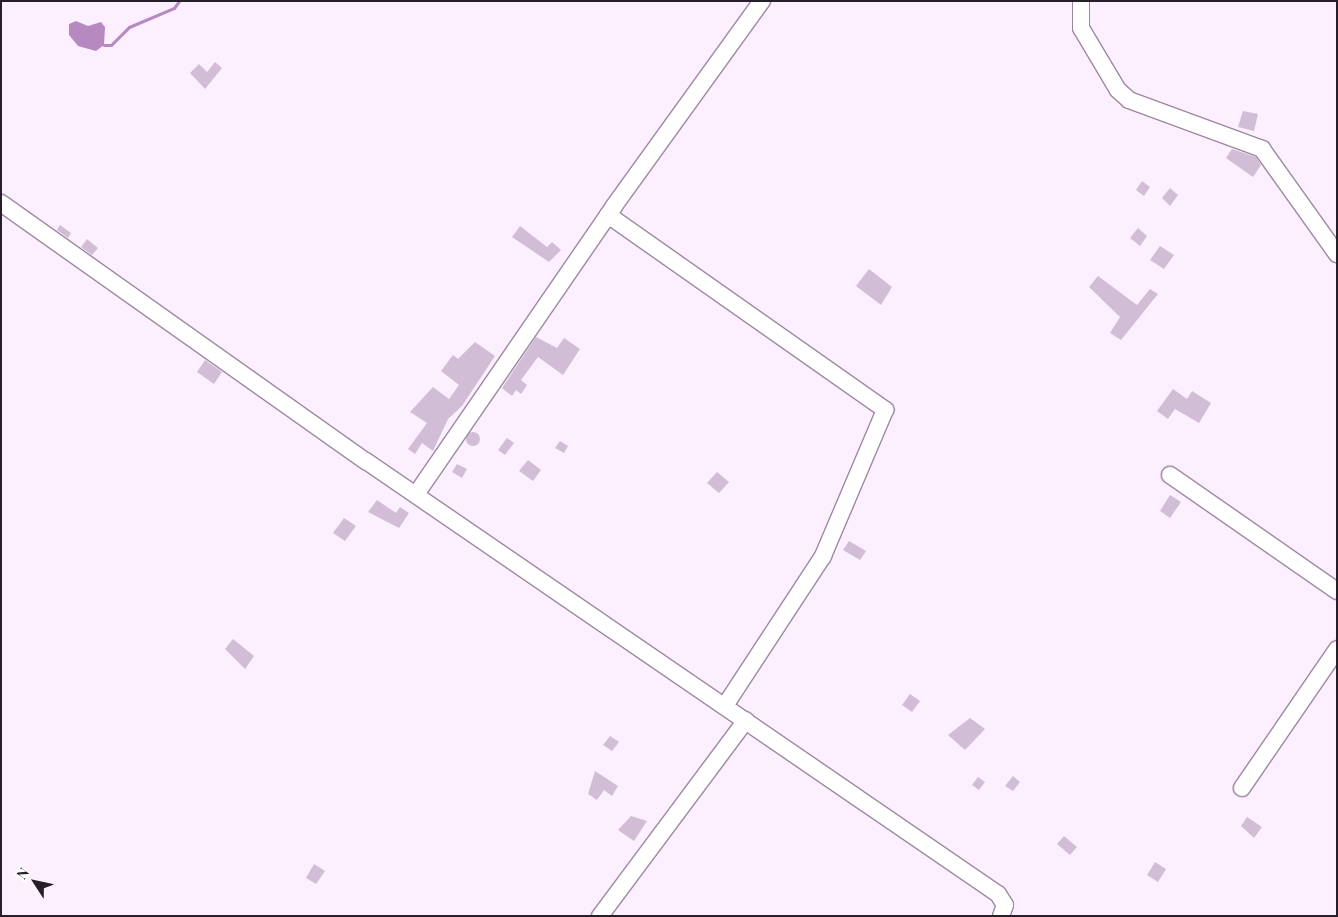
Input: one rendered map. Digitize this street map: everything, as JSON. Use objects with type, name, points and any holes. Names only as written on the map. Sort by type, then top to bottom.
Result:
[{"type":"street","points":[[417,493],[608,215],[762,1]]},
{"type":"street","points":[[1081,1],[1081,28],[1118,90],[1129,100],[1262,149],[1337,254]]},
{"type":"street","points":[[1,203],[998,894],[1005,905],[1001,916]]},
{"type":"street","points":[[608,215],[885,410],[823,556],[725,706]]},
{"type":"street","points":[[1170,475],[1337,590]]},
{"type":"street","points":[[1242,788],[1337,649]]},
{"type":"street","points":[[600,916],[746,720]]},
{"type":"shaded area","points":[[76,21],[88,26],[101,22],[105,27],[104,45],[96,51],[78,46],[69,35],[69,24]]},
{"type":"building","points":[[215,62],[222,68],[205,89],[190,73],[199,64],[207,72]]},
{"type":"building","points":[[1243,111],[1258,114],[1254,131],[1238,127]]},
{"type":"building","points":[[1232,149],[1256,157],[1261,165],[1253,177],[1226,158]]},
{"type":"building","points":[[1142,181],[1150,187],[1144,196],[1136,190]]},
{"type":"building","points":[[1170,188],[1178,195],[1170,206],[1162,198]]},
{"type":"building","points":[[60,225],[71,233],[68,238],[57,230]]},
{"type":"building","points":[[520,226],[547,247],[552,242],[561,250],[549,262],[512,237]]},
{"type":"building","points":[[1138,228],[1147,236],[1140,246],[1130,238]]},
{"type":"building","points":[[87,239],[98,248],[92,255],[81,247]]},
{"type":"building","points":[[1160,246],[1174,255],[1164,269],[1150,260]]},
{"type":"building","points":[[869,269],[892,287],[881,305],[856,286]]},
{"type":"building","points":[[1098,276],[1137,305],[1150,289],[1158,294],[1121,340],[1110,333],[1120,317],[1089,287]]},
{"type":"building","points":[[536,337],[557,348],[564,338],[580,349],[563,375],[538,357],[521,380],[527,385],[521,394],[516,390],[512,396],[502,388]]},
{"type":"building","points":[[475,342],[495,356],[462,406],[448,419],[433,451],[422,443],[415,454],[408,449],[427,423],[410,412],[433,387],[449,399],[459,385],[441,371],[453,355],[458,359]]},
{"type":"building","points":[[205,360],[222,372],[214,384],[197,372]]},
{"type":"building","points":[[1173,389],[1187,399],[1192,391],[1211,403],[1199,423],[1175,409],[1168,419],[1157,411]]},
{"type":"building","points":[[473,432],[478,434],[480,439],[478,444],[473,446],[468,444],[466,439],[468,434]]},
{"type":"building","points":[[507,438],[514,443],[505,455],[498,450]]},
{"type":"building","points":[[560,441],[568,446],[564,453],[555,448]]},
{"type":"building","points":[[528,460],[541,470],[533,481],[519,471]]},
{"type":"building","points":[[457,464],[467,469],[462,478],[452,472]]},
{"type":"building","points":[[717,472],[729,482],[719,493],[707,483]]},
{"type":"building","points":[[1170,495],[1181,502],[1170,518],[1160,511]]},
{"type":"building","points":[[377,500],[396,513],[400,507],[409,513],[399,528],[368,512]]},
{"type":"building","points":[[344,518],[356,526],[345,541],[333,533]]},
{"type":"building","points":[[849,541],[866,551],[860,560],[843,550]]},
{"type":"building","points":[[233,639],[254,656],[245,669],[225,649]]},
{"type":"building","points":[[910,694],[920,701],[912,712],[902,705]]},
{"type":"building","points":[[970,718],[985,729],[965,750],[948,735]]},
{"type":"building","points":[[610,736],[619,742],[612,751],[603,745]]},
{"type":"building","points":[[595,771],[618,786],[612,796],[604,790],[597,800],[588,794]]},
{"type":"building","points":[[1013,776],[1020,782],[1013,791],[1005,786]]},
{"type":"building","points":[[978,777],[985,782],[979,790],[972,785]]},
{"type":"building","points":[[631,816],[647,821],[634,841],[618,830]]},
{"type":"building","points":[[1247,817],[1262,827],[1254,838],[1241,826]]},
{"type":"building","points":[[1064,836],[1077,847],[1070,855],[1057,844]]},
{"type":"building","points":[[1155,862],[1166,869],[1158,882],[1147,875]]},
{"type":"building","points":[[314,864],[325,871],[316,884],[306,878]]},
{"type":"waterway","points":[[104,45],[111,45],[129,27],[174,8],[179,1]]}]
